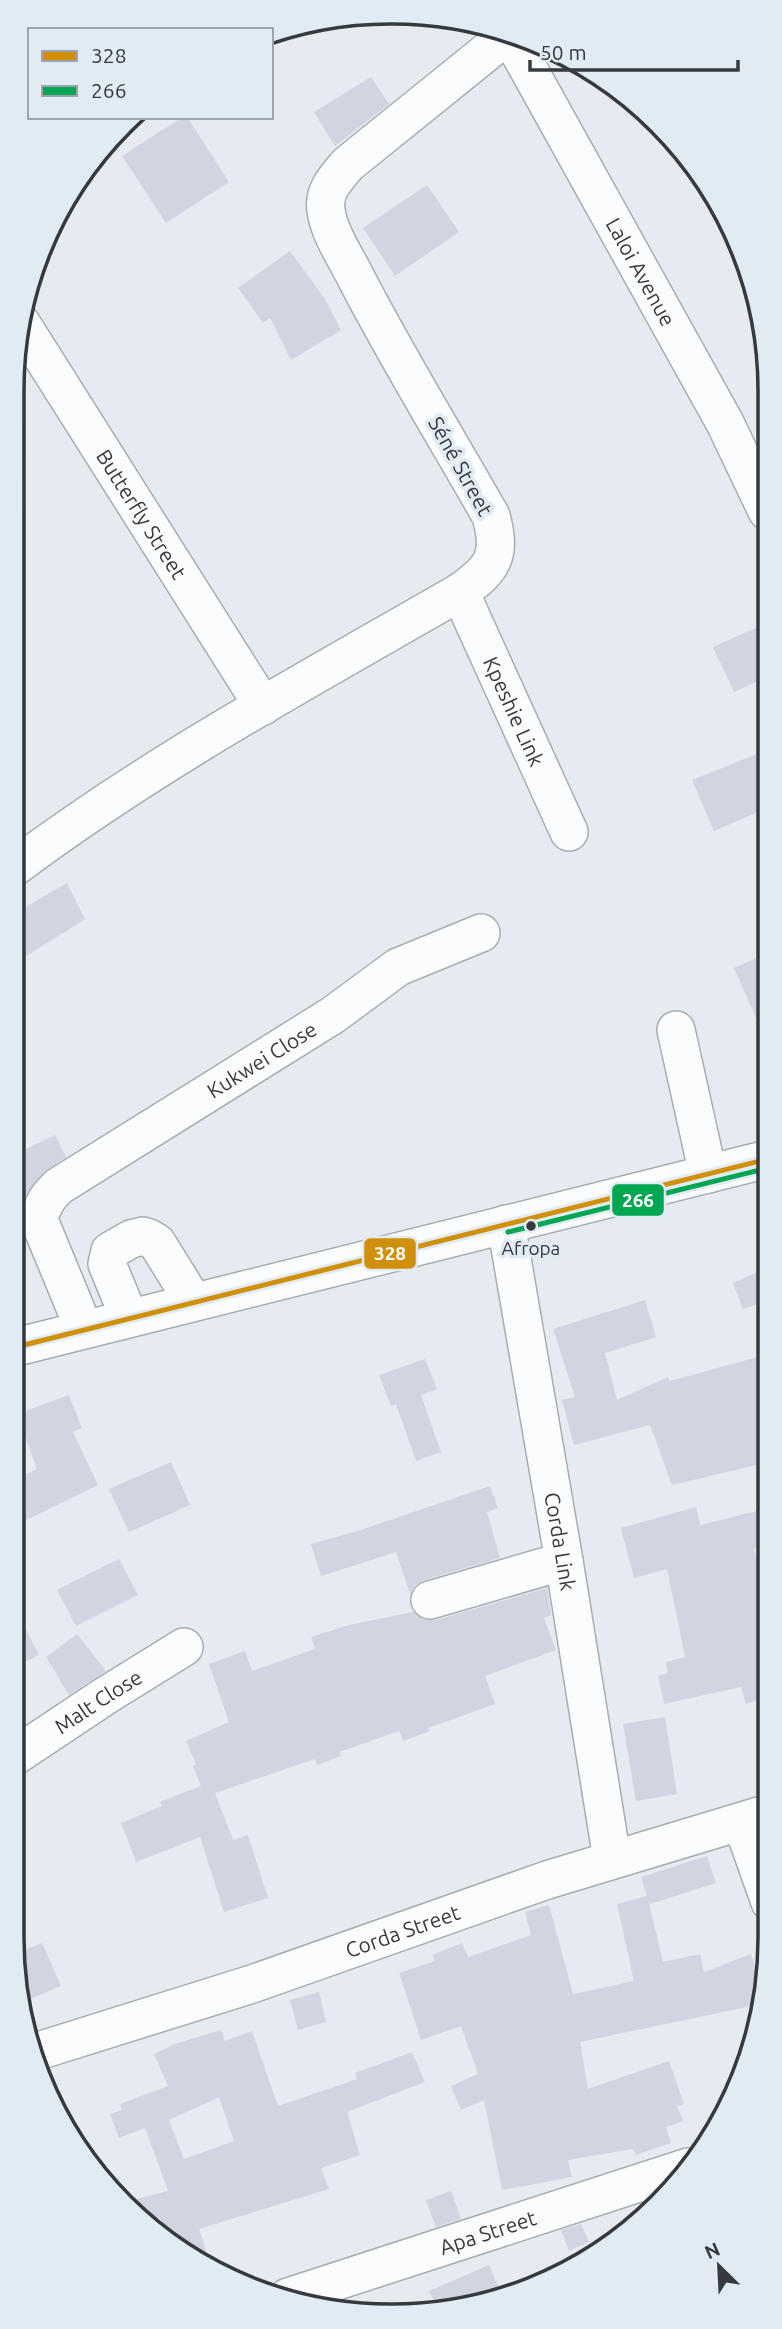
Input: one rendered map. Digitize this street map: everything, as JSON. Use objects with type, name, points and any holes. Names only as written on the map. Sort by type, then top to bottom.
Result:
[{"type":"street","name":"Séné Street","points":[[24,861],[130,787],[460,592],[482,575],[493,559],[497,546],[491,516],[368,300],[331,228],[326,210],[326,195],[348,164],[500,41]]},
{"type":"street","name":"Laloi Avenue","points":[[516,47],[725,423],[758,492]]},
{"type":"street","name":"Butterfly Street","points":[[29,336],[263,706]]},
{"type":"street","name":"Kpeshie Link","points":[[460,592],[569,832]]},
{"type":"street","name":"Kukwei Close","points":[[24,1209],[48,1197],[59,1186],[333,1015],[398,967],[481,933]]},
{"type":"street","points":[[676,1030],[708,1174]]},
{"type":"street","points":[[24,1345],[758,1162]]},
{"type":"street","points":[[48,1197],[41,1209],[39,1220],[84,1329]]},
{"type":"street","name":"Corda Link","points":[[506,1224],[612,1859]]},
{"type":"street","points":[[129,1317],[107,1264],[110,1251],[131,1239],[143,1236],[157,1243],[192,1301]]},
{"type":"street","points":[[430,1600],[564,1561]]},
{"type":"street","name":"Malt Close","points":[[24,1750],[184,1647]]},
{"type":"street","name":"Corda Street","points":[[42,2050],[252,1984],[429,1920],[612,1859],[756,1818]]},
{"type":"street","name":"Apa Street","points":[[300,2293],[674,2172]]},
{"type":"building","points":[[371,77],[389,104],[335,146],[314,112]]},
{"type":"building","points":[[180,119],[188,119],[229,182],[166,223],[122,156]]},
{"type":"building","points":[[427,185],[459,232],[395,276],[363,228]]},
{"type":"building","points":[[290,251],[325,299],[341,330],[291,360],[270,318],[263,323],[238,288]]},
{"type":"building","points":[[758,627],[758,681],[734,692],[713,647]]},
{"type":"building","points":[[758,754],[758,812],[714,831],[692,780]]},
{"type":"building","points":[[67,883],[85,919],[24,957],[24,908]]},
{"type":"building","points":[[758,957],[758,1022],[734,968]]},
{"type":"building","points":[[55,1135],[66,1157],[45,1171],[24,1196],[24,1150]]},
{"type":"building","points":[[758,1272],[758,1304],[743,1309],[733,1283]]},
{"type":"building","points":[[645,1300],[656,1337],[605,1353],[617,1400],[668,1377],[670,1381],[758,1357],[758,1465],[672,1485],[650,1425],[574,1445],[562,1400],[575,1397],[553,1329]]},
{"type":"building","points":[[425,1359],[437,1389],[421,1395],[441,1452],[416,1461],[396,1404],[391,1406],[379,1375]]},
{"type":"building","points":[[69,1395],[82,1428],[73,1432],[98,1485],[24,1521],[24,1475],[37,1469],[24,1433],[24,1411]]},
{"type":"building","points":[[171,1462],[190,1505],[129,1532],[109,1489]]},
{"type":"building","points":[[490,1486],[498,1508],[487,1512],[500,1558],[424,1580],[415,1585],[410,1594],[396,1552],[321,1576],[311,1544]]},
{"type":"building","points":[[696,1507],[700,1525],[758,1511],[758,1548],[754,1549],[758,1562],[758,1700],[746,1704],[741,1687],[664,1704],[658,1676],[668,1673],[666,1662],[685,1657],[667,1569],[634,1578],[621,1528]]},
{"type":"building","points":[[119,1559],[138,1595],[76,1626],[57,1590]]},
{"type":"building","points":[[547,1588],[551,1615],[544,1618],[556,1650],[485,1676],[495,1704],[428,1728],[430,1731],[403,1741],[399,1731],[339,1752],[341,1756],[317,1765],[315,1759],[215,1793],[233,1840],[248,1835],[268,1898],[224,1912],[200,1837],[136,1862],[121,1823],[162,1806],[160,1802],[201,1786],[193,1766],[196,1764],[186,1741],[229,1722],[209,1664],[245,1651],[252,1671],[315,1649],[311,1637],[349,1625],[413,1612],[424,1620],[436,1620]]},
{"type":"building","points":[[24,1626],[39,1655],[24,1663]]},
{"type":"building","points":[[77,1634],[106,1671],[69,1695],[46,1657]]},
{"type":"building","points":[[665,1717],[677,1794],[636,1801],[623,1724]]},
{"type":"building","points":[[707,1856],[716,1883],[650,1904],[648,1899],[663,1962],[700,1954],[704,1972],[751,1954],[756,1968],[751,2006],[580,2042],[588,2089],[669,2061],[684,2104],[677,2106],[683,2121],[666,2127],[671,2143],[636,2155],[633,2149],[568,2160],[572,2177],[502,2190],[484,2100],[461,2110],[451,2086],[478,2074],[461,2026],[421,2040],[399,1973],[435,1961],[432,1955],[462,1943],[468,1957],[531,1935],[525,1912],[549,1905],[573,1994],[634,1981],[617,1904],[647,1896],[641,1877]]},
{"type":"building","points":[[42,1943],[61,1986],[30,1999],[25,1950]]},
{"type":"building","points":[[319,1992],[326,2022],[298,2030],[290,2000]]},
{"type":"building","points":[[221,2030],[225,2041],[252,2031],[278,2106],[357,2079],[355,2073],[412,2052],[425,2082],[347,2112],[360,2155],[321,2168],[329,2189],[199,2229],[207,2255],[168,2229],[162,2224],[160,2218],[156,2219],[135,2200],[168,2191],[145,2128],[119,2138],[110,2114],[122,2110],[120,2104],[168,2086],[154,2054],[175,2044]],"holes":[[[219,2097],[234,2141],[184,2159],[169,2120]]]},
{"type":"building","points":[[451,2191],[461,2219],[436,2227],[426,2200]]},
{"type":"building","points":[[581,2224],[589,2242],[569,2251],[561,2230]]},
{"type":"building","points":[[489,2265],[499,2288],[434,2302],[429,2291]]},
{"type":"transit line","name":"328","points":[[24,1345],[758,1162]]},
{"type":"transit line","name":"266","points":[[508,1232],[758,1170]]},
{"type":"place","name":"Afropa","points":[[531,1226]]}]
